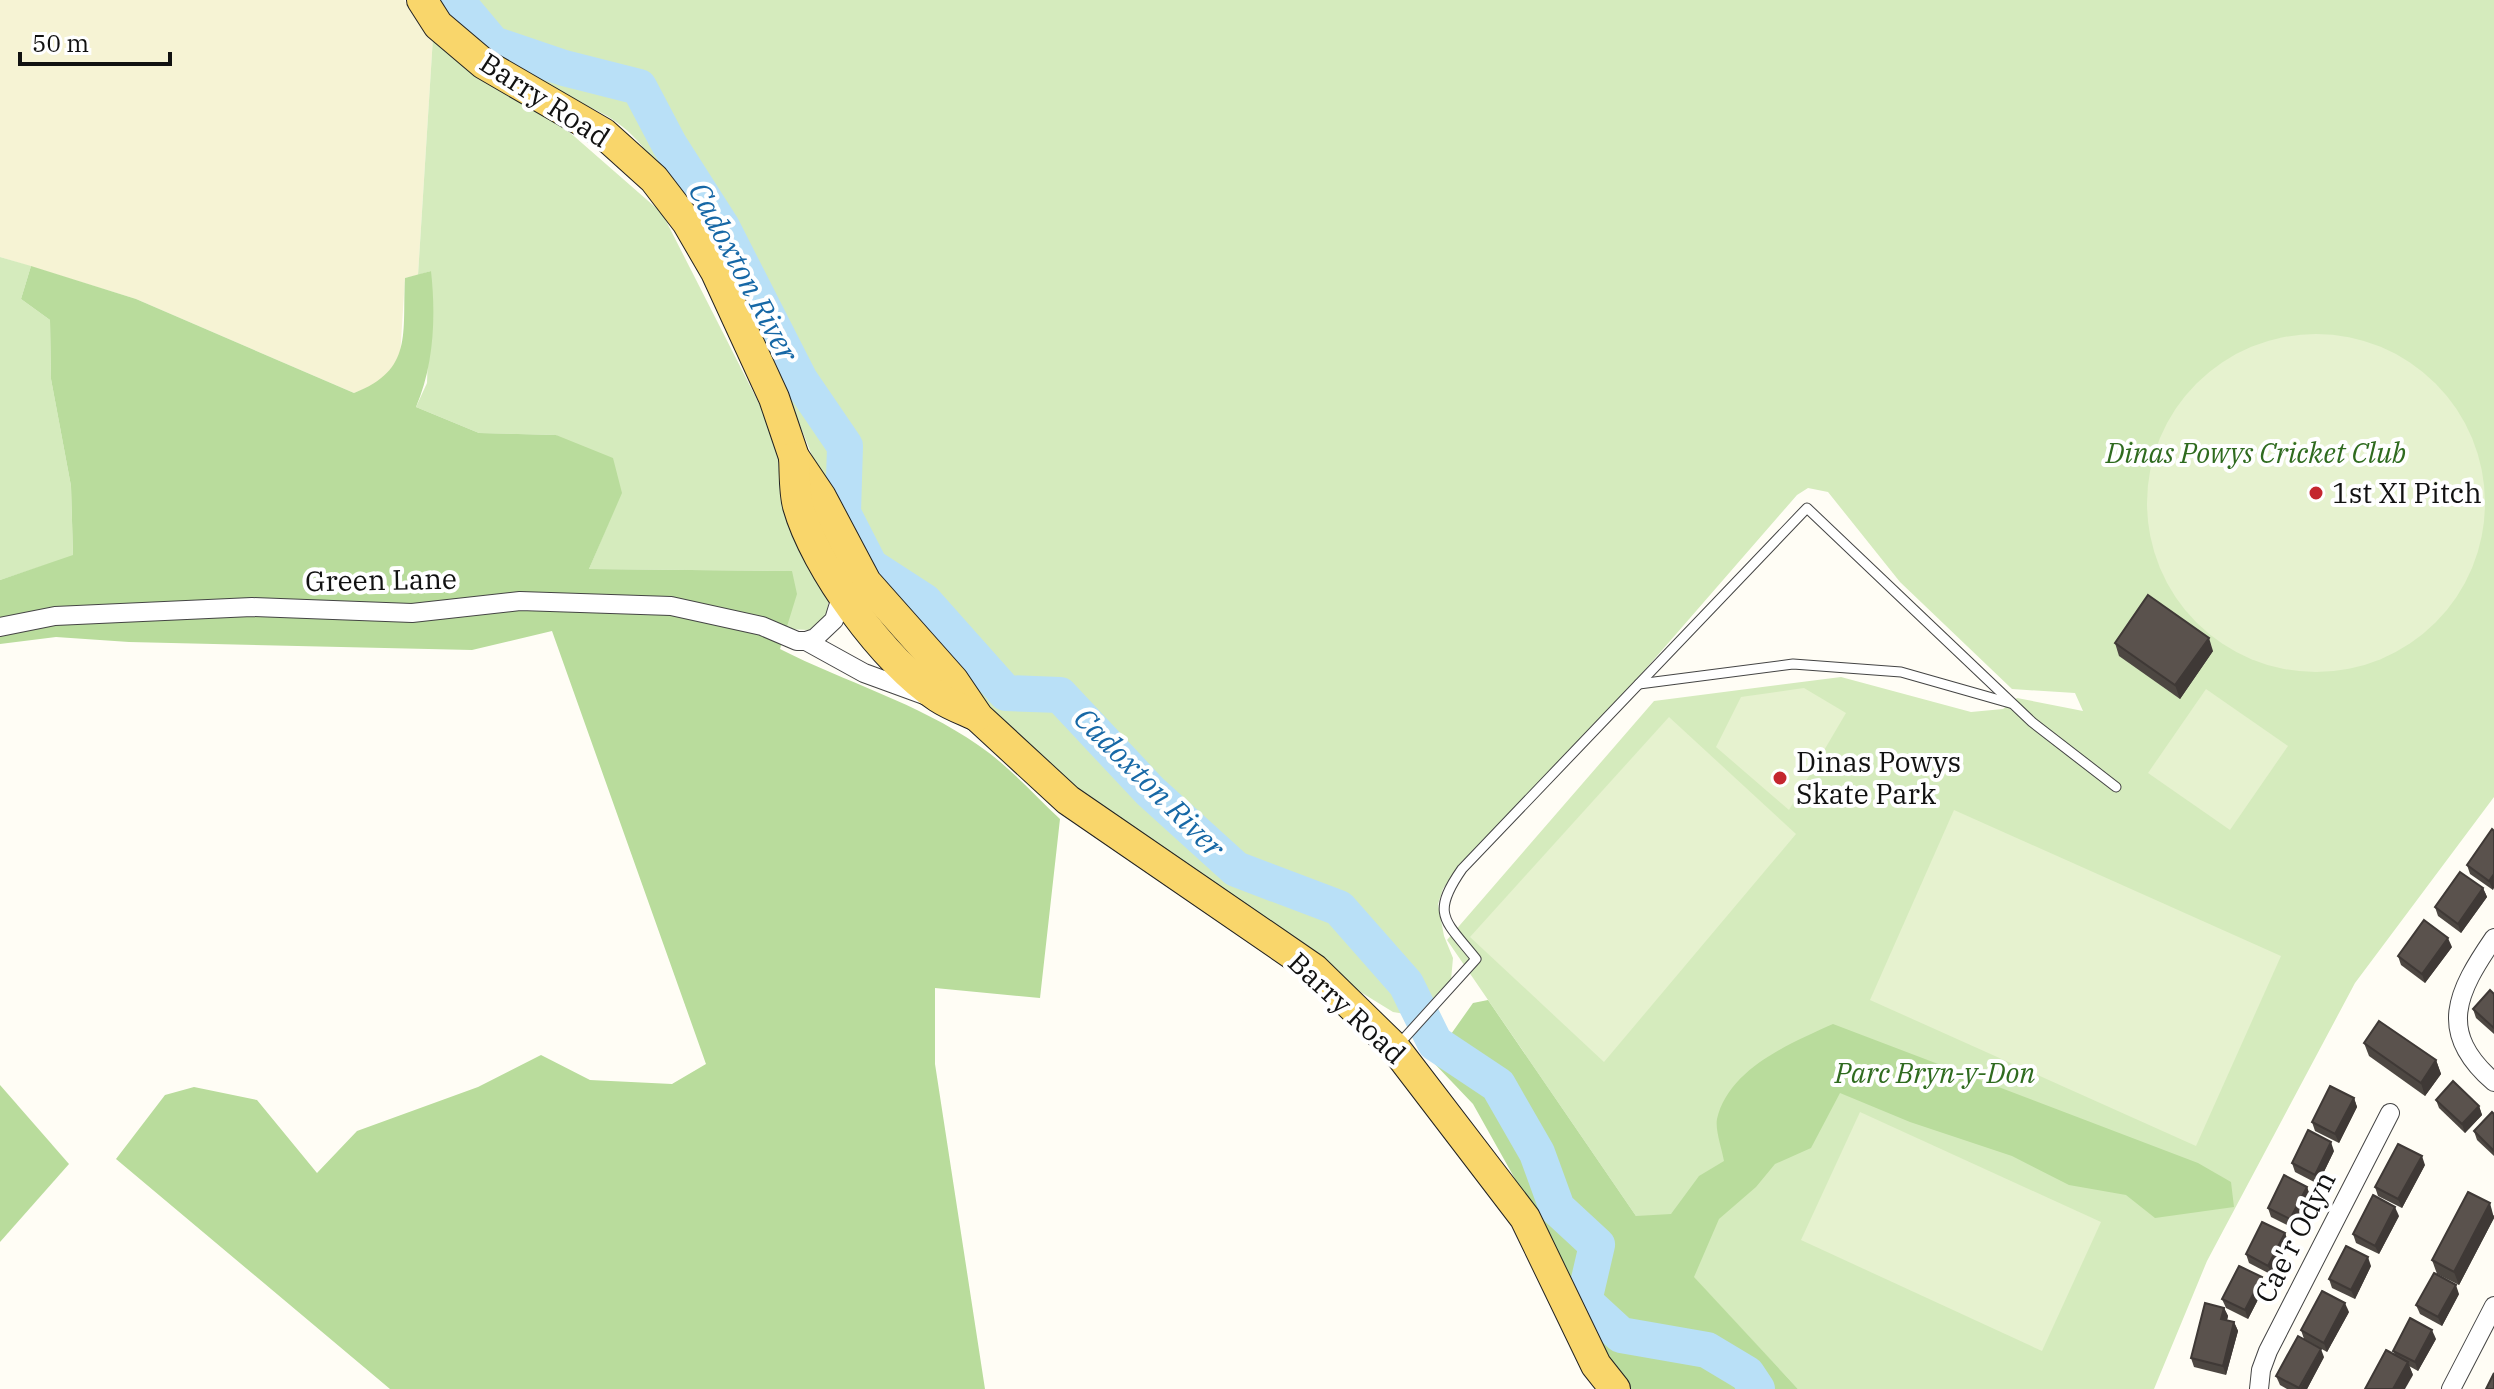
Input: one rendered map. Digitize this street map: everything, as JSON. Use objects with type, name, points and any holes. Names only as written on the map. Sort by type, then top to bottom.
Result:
[{"type":"main road","name":"Barry Road","points":[[422,0],[438,25],[484,64],[603,133],[654,179],[687,222],[716,272],[774,398],[794,457],[797,505],[816,550],[842,594],[888,650],[937,696],[978,717]]},
{"type":"main road","name":"Barry Road","points":[[794,457],[821,497],[866,582],[953,680],[978,717],[1068,800],[1314,969],[1395,1048],[1525,1218],[1596,1365],[1615,1389]]},
{"type":"street","points":[[806,641],[815,638],[834,620],[842,594]]},
{"type":"street","name":"Green Lane","points":[[0,627],[70,615],[252,607],[412,613],[520,601],[671,606],[762,626],[806,641],[864,673],[919,695],[937,696]]},
{"type":"street","points":[[864,673],[876,666],[888,650],[896,619]]},
{"type":"street","points":[[2494,938],[2464,984],[2457,1006],[2462,1046],[2477,1067],[2494,1082]]},
{"type":"street","name":"Cae'r Odyn","points":[[2259,1389],[2268,1351],[2390,1113]]},
{"type":"street","points":[[2451,1389],[2494,1308]]},
{"type":"lane","points":[[1395,1048],[1476,959],[1444,918],[1444,895],[1462,869],[1807,508],[2012,704],[2116,787]]},
{"type":"lane","points":[[1639,684],[1793,664],[1901,672],[2012,704]]},
{"type":"shaded area","points":[[0,0],[404,0],[433,37],[418,275],[405,278],[400,357],[380,383],[354,393],[136,299],[0,257]]},
{"type":"green space","points":[[437,0],[2494,0],[2494,797],[2355,983],[2207,1261],[2154,1389],[1798,1389],[1636,1216],[1447,940],[1654,701],[1841,677],[1971,712],[2003,709],[2017,698],[2083,711],[2075,693],[2012,689],[1900,582],[1828,492],[1808,488],[1797,495],[1610,710],[1459,865],[1443,889],[1438,904],[1444,936],[1453,958],[1451,980],[1426,1006],[1405,1014],[1393,1012],[1341,980],[1072,788],[990,709],[900,612],[821,478],[791,403],[642,146],[612,119],[507,62],[463,27]]},
{"type":"green space","points":[[433,37],[567,130],[662,213],[772,429],[829,596],[827,615],[810,630],[786,629],[792,571],[589,569],[621,493],[556,435],[479,433],[416,407],[427,383],[431,271],[418,275]]},
{"type":"green space","points":[[0,257],[31,266],[21,299],[50,320],[51,379],[71,486],[73,556],[0,580]]},
{"type":"green space","points":[[31,266],[136,299],[354,393],[373,384],[396,361],[403,332],[405,278],[431,271],[432,340],[427,374],[416,407],[479,433],[556,435],[613,458],[622,493],[589,569],[792,571],[797,594],[780,649],[955,730],[1000,762],[1060,819],[1040,998],[935,988],[935,1064],[985,1389],[390,1389],[116,1159],[165,1095],[194,1087],[257,1100],[317,1173],[357,1131],[478,1087],[541,1055],[590,1080],[672,1084],[706,1064],[552,631],[472,650],[129,642],[56,637],[0,644],[0,580],[73,555],[71,486],[51,379],[50,320],[21,299]]},
{"type":"green space","name":"1st XI Pitch","points":[[2316,334],[2349,337],[2381,347],[2410,363],[2435,384],[2456,409],[2472,438],[2482,470],[2485,503],[2482,536],[2472,568],[2456,597],[2435,622],[2410,643],[2381,659],[2349,669],[2316,672],[2283,669],[2251,659],[2222,643],[2197,622],[2176,597],[2160,568],[2150,536],[2147,503],[2150,470],[2160,438],[2176,409],[2197,384],[2222,363],[2251,347],[2283,337]]},
{"type":"green space","name":"Dinas Powys Skate Park","points":[[1804,688],[1846,713],[1789,810],[1716,747],[1741,697]]},
{"type":"green space","points":[[2206,689],[2288,746],[2230,830],[2148,773]]},
{"type":"green space","points":[[1669,717],[1796,834],[1604,1062],[1470,937]]},
{"type":"green space","points":[[1954,810],[2281,956],[2196,1146],[1870,1000]]},
{"type":"green space","name":"Parc Bryn-y-Don","points":[[1488,1000],[1636,1216],[1671,1214],[1699,1176],[1724,1161],[1717,1119],[1734,1085],[1781,1049],[1833,1024],[2198,1163],[2231,1182],[2234,1207],[2155,1218],[2126,1195],[2069,1185],[2012,1156],[1910,1122],[1840,1093],[1811,1148],[1775,1164],[1756,1187],[1719,1219],[1694,1277],[1798,1389],[1623,1389],[1556,1252],[1473,1104],[1432,1061],[1473,1003]]},
{"type":"green space","points":[[0,1085],[69,1164],[0,1242]]},
{"type":"green space","points":[[1860,1112],[2101,1222],[2042,1351],[1801,1240]]},
{"type":"building","points":[[2148,595],[2209,638],[2175,685],[2115,643]]},
{"type":"building","points":[[2492,829],[2494,874],[2489,881],[2467,865]]},
{"type":"building","points":[[2460,872],[2483,888],[2458,924],[2435,907]]},
{"type":"building","points":[[2424,920],[2448,938],[2422,974],[2398,956]]},
{"type":"building","points":[[2490,990],[2494,994],[2494,1028],[2473,1009]]},
{"type":"building","points":[[2379,1021],[2436,1060],[2421,1083],[2364,1043]]},
{"type":"building","points":[[2453,1081],[2479,1106],[2462,1124],[2436,1100]]},
{"type":"building","points":[[2330,1086],[2354,1098],[2335,1134],[2312,1122]]},
{"type":"building","points":[[2492,1112],[2494,1114],[2494,1151],[2474,1131]]},
{"type":"building","points":[[2308,1130],[2331,1142],[2315,1175],[2292,1163]]},
{"type":"building","points":[[2398,1144],[2422,1156],[2398,1199],[2375,1187]]},
{"type":"building","points":[[2284,1175],[2307,1187],[2290,1219],[2268,1208]]},
{"type":"building","points":[[2468,1192],[2490,1203],[2454,1272],[2432,1260]]},
{"type":"building","points":[[2373,1195],[2395,1207],[2375,1246],[2353,1234]]},
{"type":"building","points":[[2262,1222],[2285,1233],[2268,1266],[2246,1254]]},
{"type":"building","points":[[2346,1246],[2368,1257],[2351,1290],[2329,1279]]},
{"type":"building","points":[[2239,1266],[2262,1277],[2245,1310],[2222,1299]]},
{"type":"building","points":[[2434,1273],[2456,1285],[2438,1317],[2416,1305]]},
{"type":"building","points":[[2322,1291],[2345,1303],[2324,1343],[2301,1330]]},
{"type":"building","points":[[2205,1303],[2224,1308],[2221,1319],[2234,1322],[2223,1366],[2191,1358]]},
{"type":"building","points":[[2410,1318],[2432,1330],[2415,1362],[2393,1351]]},
{"type":"building","points":[[2298,1336],[2321,1349],[2299,1388],[2276,1376]]},
{"type":"building","points":[[2386,1350],[2408,1362],[2393,1389],[2365,1389]]},
{"type":"building","points":[[2494,1373],[2494,1389],[2486,1389]]},
{"type":"waterway","name":"Cadoxton River","points":[[456,0],[493,44],[564,68],[639,87],[669,144],[722,227],[800,380],[845,446],[843,513],[870,566],[924,601],[1006,693],[1060,695],[1150,791],[1236,869],[1339,908],[1406,984],[1435,1043],[1498,1085],[1537,1153],[1557,1208],[1597,1245],[1584,1301],[1621,1335],[1707,1350],[1747,1374],[1757,1389]]},
{"type":"place","name":"1st XI Pitch","points":[[2316,493]]},
{"type":"place","name":"Dinas Powys Skate Park","points":[[1780,778]]},
{"type":"park label","name":"Dinas Powys Cricket Club","points":[[2256,453]]}]
